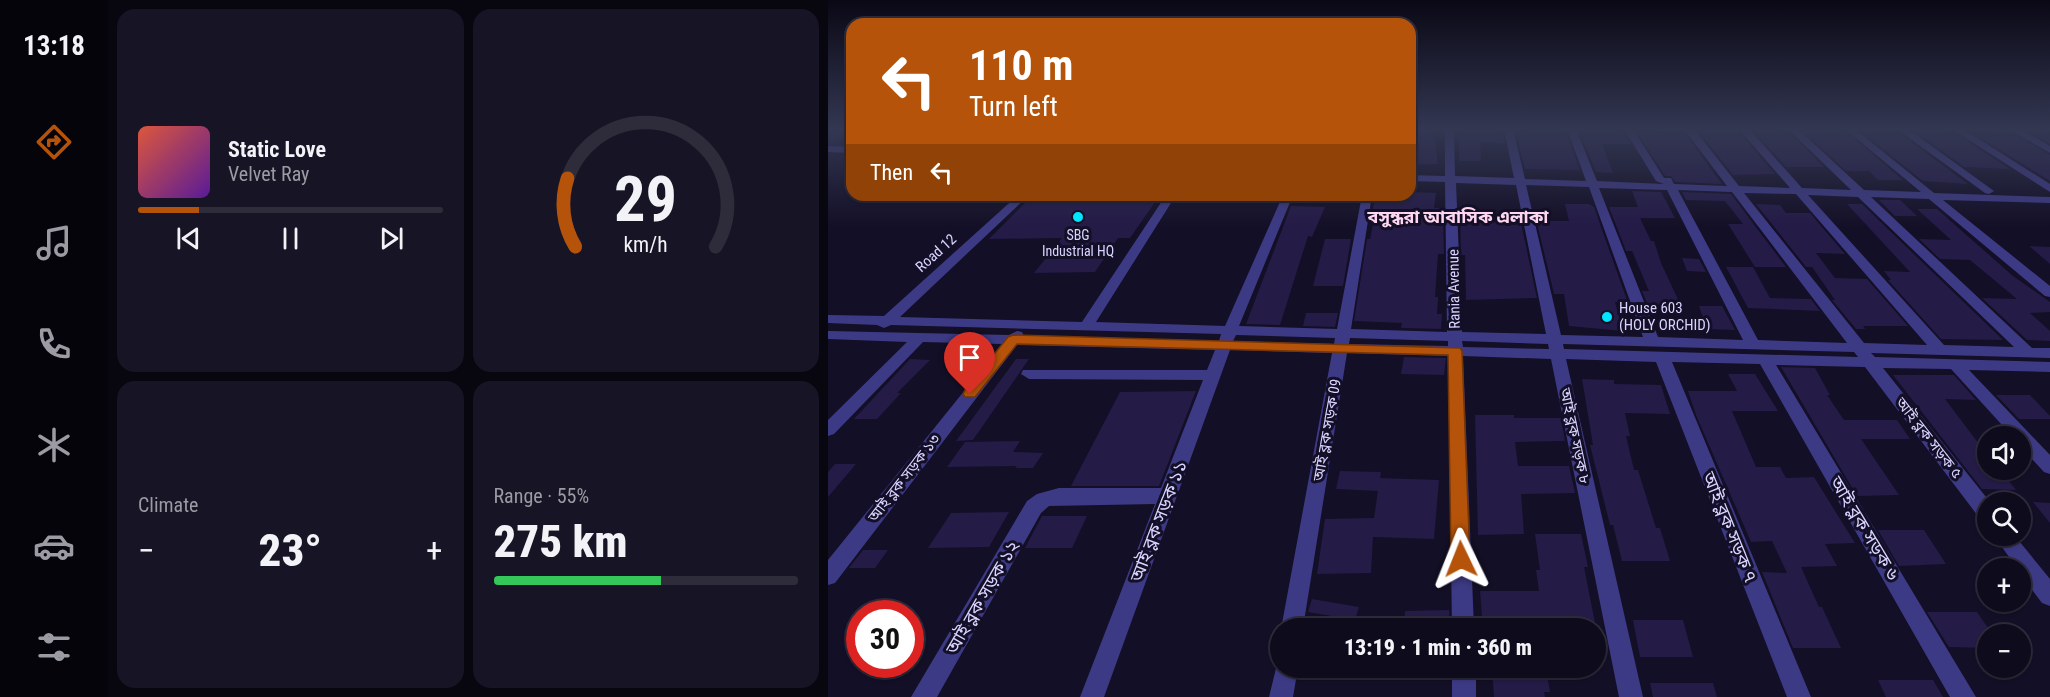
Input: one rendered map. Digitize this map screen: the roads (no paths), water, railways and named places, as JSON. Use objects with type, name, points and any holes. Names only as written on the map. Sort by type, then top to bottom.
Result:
[{"type":"street","name":"Rania Avenue","points":[[1451,162],[1462,618]]},
{"type":"street","name":"আই ব্লক সড়ক ৮","points":[[1516,162],[1631,697]]},
{"type":"street","name":"আই ব্লক সড়ক ৭","points":[[1585,162],[1657,349],[1799,697]]},
{"type":"street","name":"আই ব্লক সড়ক ৬","points":[[1652,162],[1666,182],[1759,352],[1964,697]]},
{"type":"street","name":"আই ব্লক সড়ক ৫","points":[[1715,162],[1977,500]]},
{"type":"street","points":[[1773,162],[1940,350]]},
{"type":"street","points":[[1828,162],[2028,352],[2049,364]]},
{"type":"street","points":[[1890,162],[2050,293]]},
{"type":"street","points":[[1948,162],[1989,191]]},
{"type":"street","points":[[2008,162],[2050,190]]},
{"type":"street","points":[[1416,172],[1452,176]]},
{"type":"street","points":[[1416,178],[1452,176],[1666,182],[1928,192],[2050,200]]},
{"type":"street","points":[[1928,192],[2050,190]]},
{"type":"street","name":"Road 12","points":[[870,336],[1017,201]]},
{"type":"street","points":[[1086,326],[1167,201]]},
{"type":"street","name":"আই ব্লক সড়ক ১১","points":[[1092,697],[1227,338],[1285,201]]},
{"type":"street","name":"আই ব্লক সড়ক 09","points":[[1294,618],[1366,201]]},
{"type":"street","points":[[828,319],[1086,326],[1227,338]]},
{"type":"street","name":"আই ব্লক সড়ক ১৩","points":[[828,576],[1025,324]]},
{"type":"street","points":[[828,335],[1013,340],[1227,338],[1759,352],[1870,362],[2049,364]]},
{"type":"street","points":[[828,430],[920,337]]},
{"type":"street","points":[[1759,352],[1859,347],[2028,352]]},
{"type":"street","points":[[1955,364],[2050,467]]},
{"type":"street","points":[[1029,374],[1213,375]]},
{"type":"street","name":"আই ব্লক সড়ক ১২","points":[[923,697],[1034,507],[1044,499],[1059,496],[1167,496]]},
{"type":"street","points":[[2012,546],[2050,596]]},
{"type":"street","points":[[1281,697],[1284,678]]},
{"type":"street","points":[[1464,678],[1464,697]]},
{"type":"place","name":"SBG Industrial HQ","points":[[1078,217]]},
{"type":"place","name":"House 603 (HOLY ORCHID)","points":[[1607,317]]},
{"type":"district","name":"বসুন্ধরা আবাসিক এলাকা","points":[[1458,216]]}]
